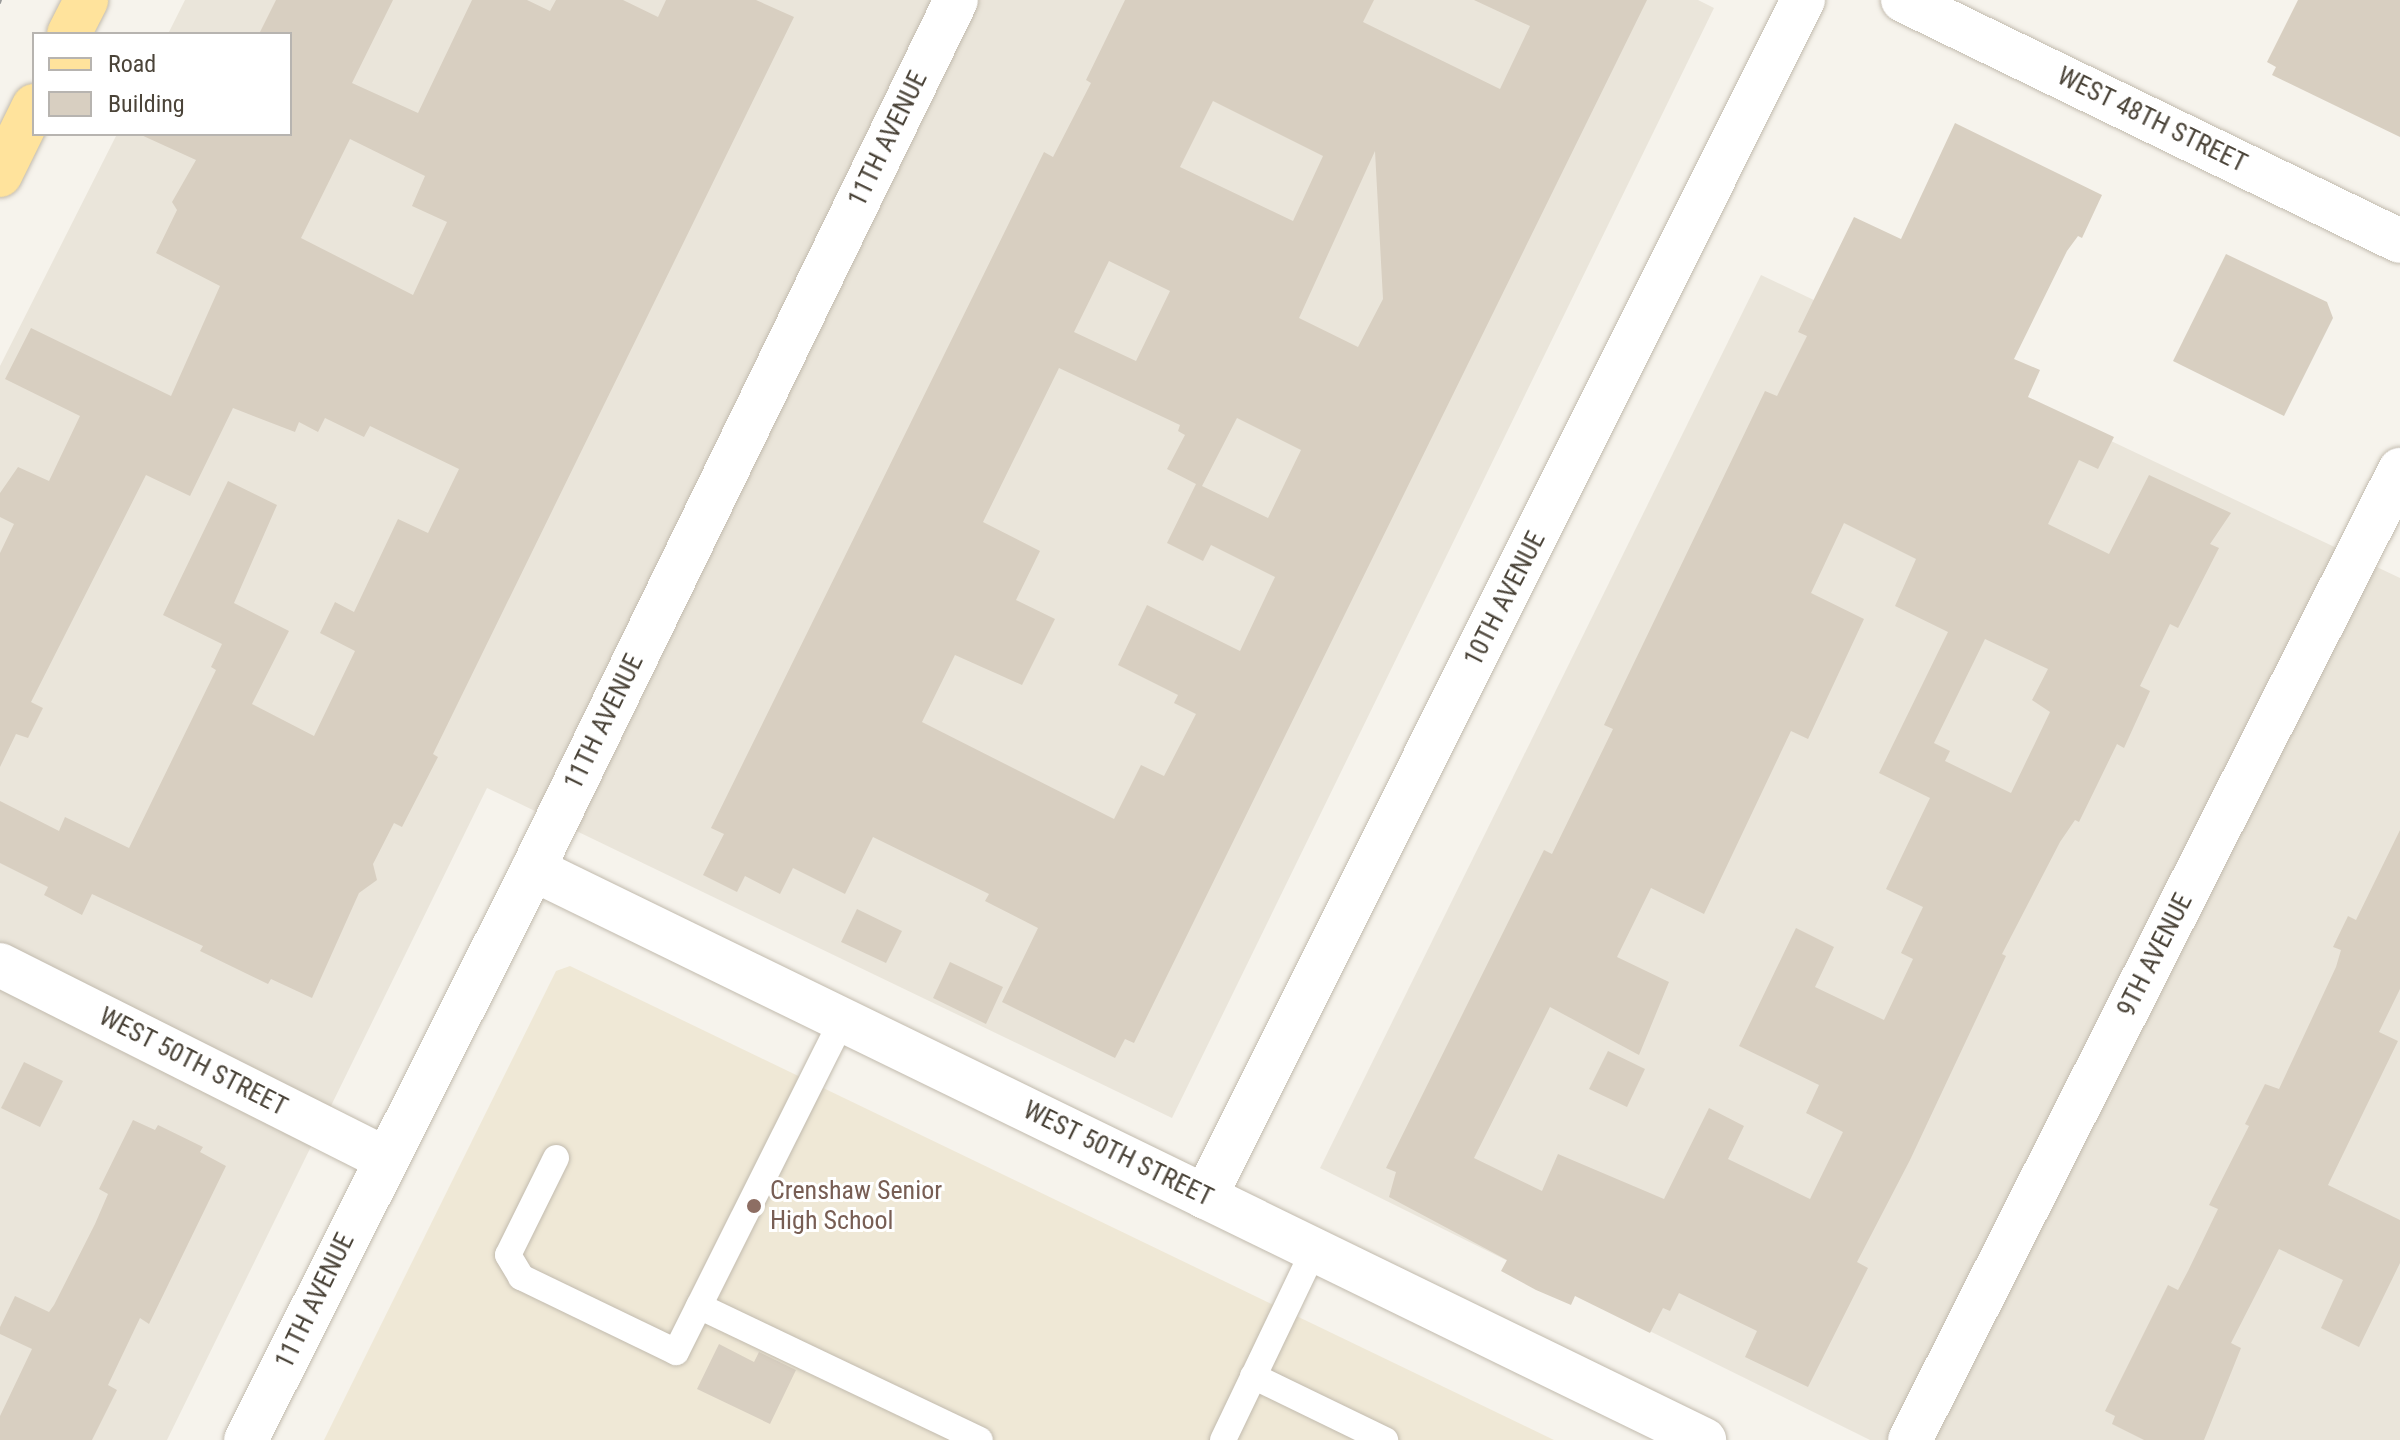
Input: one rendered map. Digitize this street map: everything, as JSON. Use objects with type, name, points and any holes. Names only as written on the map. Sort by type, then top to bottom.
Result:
[{"type":"main road","points":[[70,32],[86,0]]},
{"type":"main road","points":[[0,175],[32,110]]},
{"type":"street","name":"11TH AVENUE","points":[[246,1440],[533,869],[956,0]]},
{"type":"street","name":"10TH AVENUE","points":[[1205,1197],[1803,0]]},
{"type":"street","name":"WEST 48TH STREET","points":[[1903,0],[2400,241]]},
{"type":"street","name":"9TH AVENUE","points":[[1910,1440],[2400,470]]},
{"type":"street","name":"WEST 50TH STREET","points":[[533,869],[1704,1440]]},
{"type":"street","name":"WEST 50TH STREET","points":[[0,965],[386,1159]]},
{"type":"lane","points":[[556,1158],[508,1255],[521,1277],[676,1352],[842,1020]]},
{"type":"lane","points":[[1223,1440],[1314,1250]]},
{"type":"lane","points":[[699,1306],[980,1440]]},
{"type":"lane","points":[[1253,1376],[1385,1440]]},
{"type":"shaded area","points":[[185,0],[1698,0],[1714,8],[1172,1118],[487,788],[167,1440],[0,1440],[0,366],[116,136],[292,136],[292,32],[169,32]]},
{"type":"shaded area","points":[[1761,275],[2400,578],[2400,1440],[1870,1440],[1320,1168]]},
{"type":"shaded area","name":"Crenshaw Senior High School","points":[[570,966],[1554,1440],[324,1440],[556,971]]},
{"type":"building","points":[[276,0],[393,0],[352,83],[418,113],[472,0],[527,0],[550,11],[556,0],[623,0],[658,17],[666,0],[756,0],[794,17],[433,754],[438,757],[402,827],[394,823],[373,864],[377,880],[359,893],[312,998],[271,979],[268,984],[200,951],[203,946],[92,894],[82,915],[44,895],[48,887],[0,863],[0,801],[59,831],[65,817],[129,848],[216,670],[211,667],[222,644],[163,615],[228,481],[277,505],[234,603],[289,631],[252,704],[314,736],[355,651],[320,633],[335,602],[354,612],[398,519],[428,533],[459,469],[370,426],[364,437],[325,418],[318,432],[299,422],[295,432],[233,408],[190,496],[146,475],[31,702],[43,708],[28,738],[16,734],[0,767],[0,553],[14,524],[0,517],[0,493],[18,467],[49,481],[80,416],[5,379],[31,328],[171,396],[220,286],[156,253],[177,210],[172,202],[196,160],[143,136],[292,136],[292,32],[260,32]],"holes":[[[350,139],[425,176],[412,206],[447,222],[413,295],[301,238]]]},
{"type":"building","points":[[1125,0],[1374,0],[1363,22],[1500,89],[1530,26],[1474,0],[1647,0],[1134,1043],[1125,1039],[1115,1058],[1002,1002],[1038,928],[985,901],[989,894],[873,837],[845,894],[793,868],[780,894],[745,876],[737,892],[703,875],[724,834],[711,828],[1044,152],[1053,157],[1091,83],[1086,80]],"holes":[[[1213,101],[1323,156],[1293,221],[1180,167]],[[1375,151],[1383,299],[1358,347],[1299,318]],[[1109,261],[1170,291],[1136,361],[1074,332]],[[1059,368],[1180,425],[1178,431],[1185,435],[1167,469],[1196,484],[1167,543],[1203,561],[1211,545],[1275,577],[1240,651],[1147,605],[1118,665],[1178,695],[1174,703],[1196,714],[1164,776],[1141,765],[1114,819],[922,722],[955,655],[1022,685],[1055,619],[1016,600],[1040,551],[983,522]],[[1237,418],[1301,450],[1268,518],[1202,486]]]},
{"type":"building","points":[[2298,0],[2400,0],[2400,137],[2272,75],[2276,67],[2267,62]]},
{"type":"building","points":[[1955,123],[2102,195],[2082,238],[2078,236],[2067,251],[2014,359],[2040,370],[2028,397],[2114,437],[2098,469],[2079,460],[2048,524],[2109,554],[2149,475],[2231,513],[2210,544],[2219,548],[2178,628],[2170,624],[2140,686],[2150,691],[2124,748],[2117,744],[2079,822],[2075,820],[2060,842],[2002,954],[2006,956],[1910,1160],[1857,1262],[1868,1268],[1808,1387],[1745,1357],[1757,1331],[1679,1293],[1670,1311],[1663,1308],[1650,1333],[1575,1296],[1571,1305],[1536,1290],[1501,1271],[1507,1260],[1389,1197],[1396,1172],[1386,1168],[1544,850],[1552,854],[1613,729],[1604,725],[1765,391],[1777,396],[1807,336],[1798,332],[1854,217],[1901,239]],"holes":[[[1844,523],[1916,559],[1895,606],[1948,632],[1879,773],[1930,798],[1886,889],[1923,907],[1901,953],[1913,959],[1884,1020],[1815,987],[1834,947],[1796,928],[1739,1046],[1819,1085],[1806,1113],[1843,1132],[1810,1199],[1728,1159],[1744,1126],[1709,1108],[1664,1199],[1558,1154],[1542,1191],[1474,1158],[1550,1007],[1639,1055],[1669,982],[1617,957],[1651,888],[1704,914],[1791,731],[1808,739],[1864,619],[1811,593]],[[1985,639],[2048,669],[2032,700],[2050,712],[2011,793],[1945,761],[1950,751],[1934,743]]]},
{"type":"building","points":[[2226,254],[2327,302],[2333,318],[2284,416],[2173,361]]},
{"type":"building","points":[[2400,830],[2400,989],[2379,1032],[2398,1041],[2328,1185],[2400,1220],[2400,1263],[2359,1347],[2321,1328],[2343,1280],[2279,1249],[2231,1343],[2241,1348],[2204,1440],[2144,1440],[2112,1424],[2115,1416],[2105,1411],[2168,1285],[2178,1290],[2188,1271],[2218,1209],[2209,1205],[2249,1126],[2245,1124],[2265,1084],[2279,1089],[2336,967],[2341,950],[2333,947],[2348,916],[2356,920]]},
{"type":"building","points":[[857,909],[902,931],[886,963],[841,942]]},
{"type":"building","points":[[950,962],[1003,987],[986,1024],[933,998]]},
{"type":"building","points":[[1608,1051],[1645,1069],[1627,1107],[1589,1089]]},
{"type":"building","points":[[24,1062],[63,1081],[40,1127],[1,1108]]},
{"type":"building","points":[[133,1120],[155,1130],[158,1125],[203,1147],[200,1152],[226,1166],[149,1324],[140,1318],[108,1385],[117,1390],[92,1440],[0,1440],[0,1416],[32,1349],[0,1334],[0,1327],[15,1296],[49,1312],[54,1305],[108,1194],[99,1189]]},
{"type":"building","points":[[719,1344],[754,1362],[759,1352],[796,1370],[770,1424],[697,1389]]},
{"type":"place","name":"Crenshaw Senior High School","points":[[754,1206]]}]
